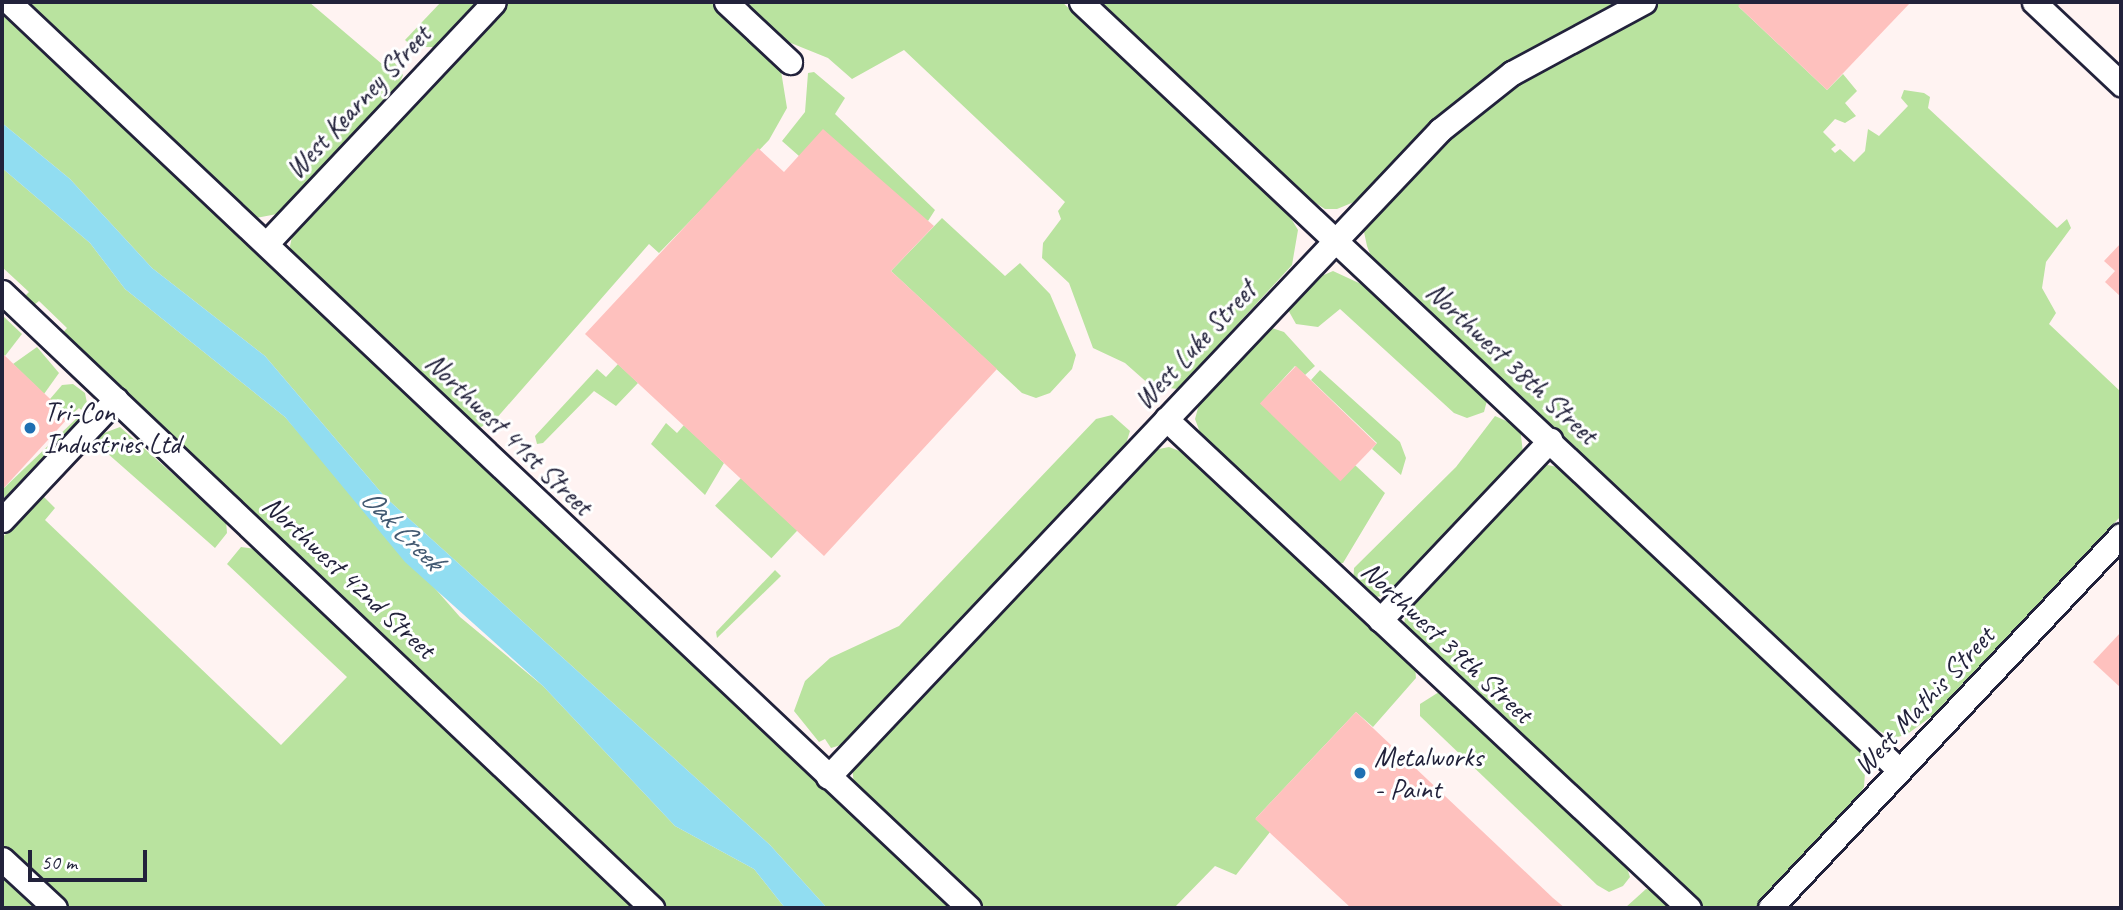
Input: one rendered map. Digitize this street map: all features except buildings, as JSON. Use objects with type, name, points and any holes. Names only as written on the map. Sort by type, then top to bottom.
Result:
[{"type":"street","name":"Northwest 41st Street","points":[[9,2],[969,908]]},
{"type":"street","name":"West Kearney Street","points":[[266,244],[494,2]]},
{"type":"street","points":[[726,2],[790,62]]},
{"type":"street","name":"Northwest 38th Street","points":[[1081,2],[1336,238],[1899,770]]},
{"type":"street","name":"West Luke Street","points":[[828,777],[1336,238],[1475,99],[1644,2]]},
{"type":"street","points":[[2034,2],[2121,84]]},
{"type":"street","name":"Northwest 42nd Street","points":[[2,292],[652,908]]},
{"type":"street","points":[[2,520],[116,399]]},
{"type":"street","name":"Northwest 39th Street","points":[[1166,419],[1689,908]]},
{"type":"street","points":[[1380,621],[1550,440]]},
{"type":"street","name":"West Mathis Street","points":[[1770,908],[2121,535]]},
{"type":"street","points":[[2,859],[55,908]]},
{"type":"green space","points":[[17,2],[309,2],[382,64],[390,56],[403,75],[397,89],[287,206],[277,214],[256,218],[245,215]]},
{"type":"green space","points":[[441,2],[476,2],[434,47],[413,47],[405,40]]},
{"type":"green space","points":[[504,2],[711,2],[781,71],[787,108],[769,140],[659,253],[649,244],[495,420],[481,427],[473,426],[291,255],[290,246],[294,228]]},
{"type":"green space","points":[[738,2],[1062,2],[1218,144],[1237,168],[1280,200],[1298,230],[1292,265],[1178,389],[1151,386],[1125,363],[1093,348],[1069,283],[1042,258],[1043,243],[1061,219],[1058,211],[1065,202],[904,50],[852,79],[828,58],[776,37]]},
{"type":"green space","points":[[1096,2],[1622,2],[1493,72],[1422,132],[1354,202],[1337,209],[1325,209],[1295,190]]},
{"type":"green space","points":[[1657,2],[1742,2],[1739,7],[1827,90],[1843,74],[1857,91],[1845,103],[1856,116],[1845,123],[1835,119],[1823,132],[1836,145],[1831,149],[1835,153],[1840,149],[1854,162],[1865,151],[1868,129],[1879,136],[1908,106],[1901,98],[1904,90],[1924,93],[1930,97],[1928,108],[2057,228],[2067,219],[2071,228],[2046,262],[2042,288],[2056,313],[2049,324],[2121,392],[2121,516],[1932,716],[1906,735],[1893,738],[1862,722],[1375,267],[1367,246],[1364,232],[1377,203],[1475,106]]},
{"type":"green space","points":[[2,11],[955,908],[827,908],[770,845],[385,497],[265,356],[152,268],[70,179],[2,123]]},
{"type":"green space","points":[[814,72],[845,98],[835,114],[935,210],[928,221],[799,156],[782,141],[805,112],[808,73]]},
{"type":"green space","points":[[2,168],[90,243],[125,289],[285,417],[460,617],[543,686],[675,826],[754,869],[785,908],[663,908],[60,336],[67,328],[39,301],[29,309],[20,301],[29,292],[2,267]]},
{"type":"green space","points":[[942,218],[1005,276],[1020,263],[1050,294],[1076,355],[1072,369],[1050,393],[1036,398],[1022,393],[891,271]]},
{"type":"green space","points":[[1333,271],[1374,290],[1488,397],[1484,412],[1467,418],[1454,413],[1340,309],[1318,327],[1296,324],[1287,308],[1310,281]]},
{"type":"green space","points":[[2,315],[22,334],[5,356],[2,353]]},
{"type":"green space","points":[[1272,328],[1284,332],[1315,366],[1305,375],[1295,366],[1261,403],[1356,466],[1385,493],[1343,563],[1334,563],[1204,443],[1195,419],[1201,397],[1263,330]]},
{"type":"green space","points":[[37,347],[59,373],[44,394],[13,364]]},
{"type":"green space","points":[[618,364],[638,383],[616,406],[594,391],[543,443],[537,444],[535,436],[597,369],[606,377]]},
{"type":"green space","points":[[1320,370],[1400,442],[1406,458],[1401,475],[1372,449],[1377,443],[1311,380]]},
{"type":"green space","points":[[73,384],[85,393],[88,408],[86,414],[79,408],[69,417],[50,399],[62,385]]},
{"type":"green space","points":[[80,415],[84,419],[2,500],[2,490]]},
{"type":"green space","points":[[1112,415],[1130,431],[1125,447],[844,744],[831,748],[825,739],[819,742],[794,711],[805,681],[830,658],[899,626],[1096,419]]},
{"type":"green space","points":[[1495,416],[1520,427],[1523,453],[1394,594],[1370,598],[1353,584],[1354,568],[1456,467]]},
{"type":"green space","points":[[666,423],[677,433],[684,425],[724,463],[705,495],[651,444]]},
{"type":"green space","points":[[120,427],[226,521],[227,533],[215,548],[107,453],[110,449],[96,436]]},
{"type":"green space","points":[[1169,447],[1192,456],[1415,666],[1416,678],[1373,727],[1356,712],[1256,818],[1270,832],[1236,875],[1215,866],[1174,908],[978,908],[854,786],[852,765],[1144,452]]},
{"type":"green space","points":[[1543,464],[1562,468],[1866,758],[1864,787],[1856,800],[1755,908],[1700,908],[1404,627],[1406,605]]},
{"type":"green space","points":[[741,478],[797,531],[771,558],[715,506]]},
{"type":"green space","points":[[42,495],[55,508],[45,520],[281,745],[347,677],[227,564],[241,547],[256,549],[636,908],[67,908],[2,847],[2,538]]},
{"type":"green space","points":[[775,570],[781,576],[717,638],[716,632]]},
{"type":"green space","points":[[1439,692],[1625,862],[1630,877],[1623,886],[1609,892],[1597,885],[1420,716],[1420,704]]},
{"type":"green space","points":[[2,864],[55,908],[2,908]]},
{"type":"green space","points":[[1646,889],[1653,890],[1673,908],[1625,908]]},
{"type":"water","name":"Oak Creek","points":[[2,123],[70,179],[152,268],[265,356],[385,497],[770,845],[827,908],[785,908],[754,869],[675,826],[543,686],[405,562],[285,417],[125,289],[90,243],[2,168]]},
{"type":"place","name":"Tri-Con Industries Ltd","points":[[30,428]]},
{"type":"place","name":"Metalworks - Paint","points":[[1360,773]]}]
